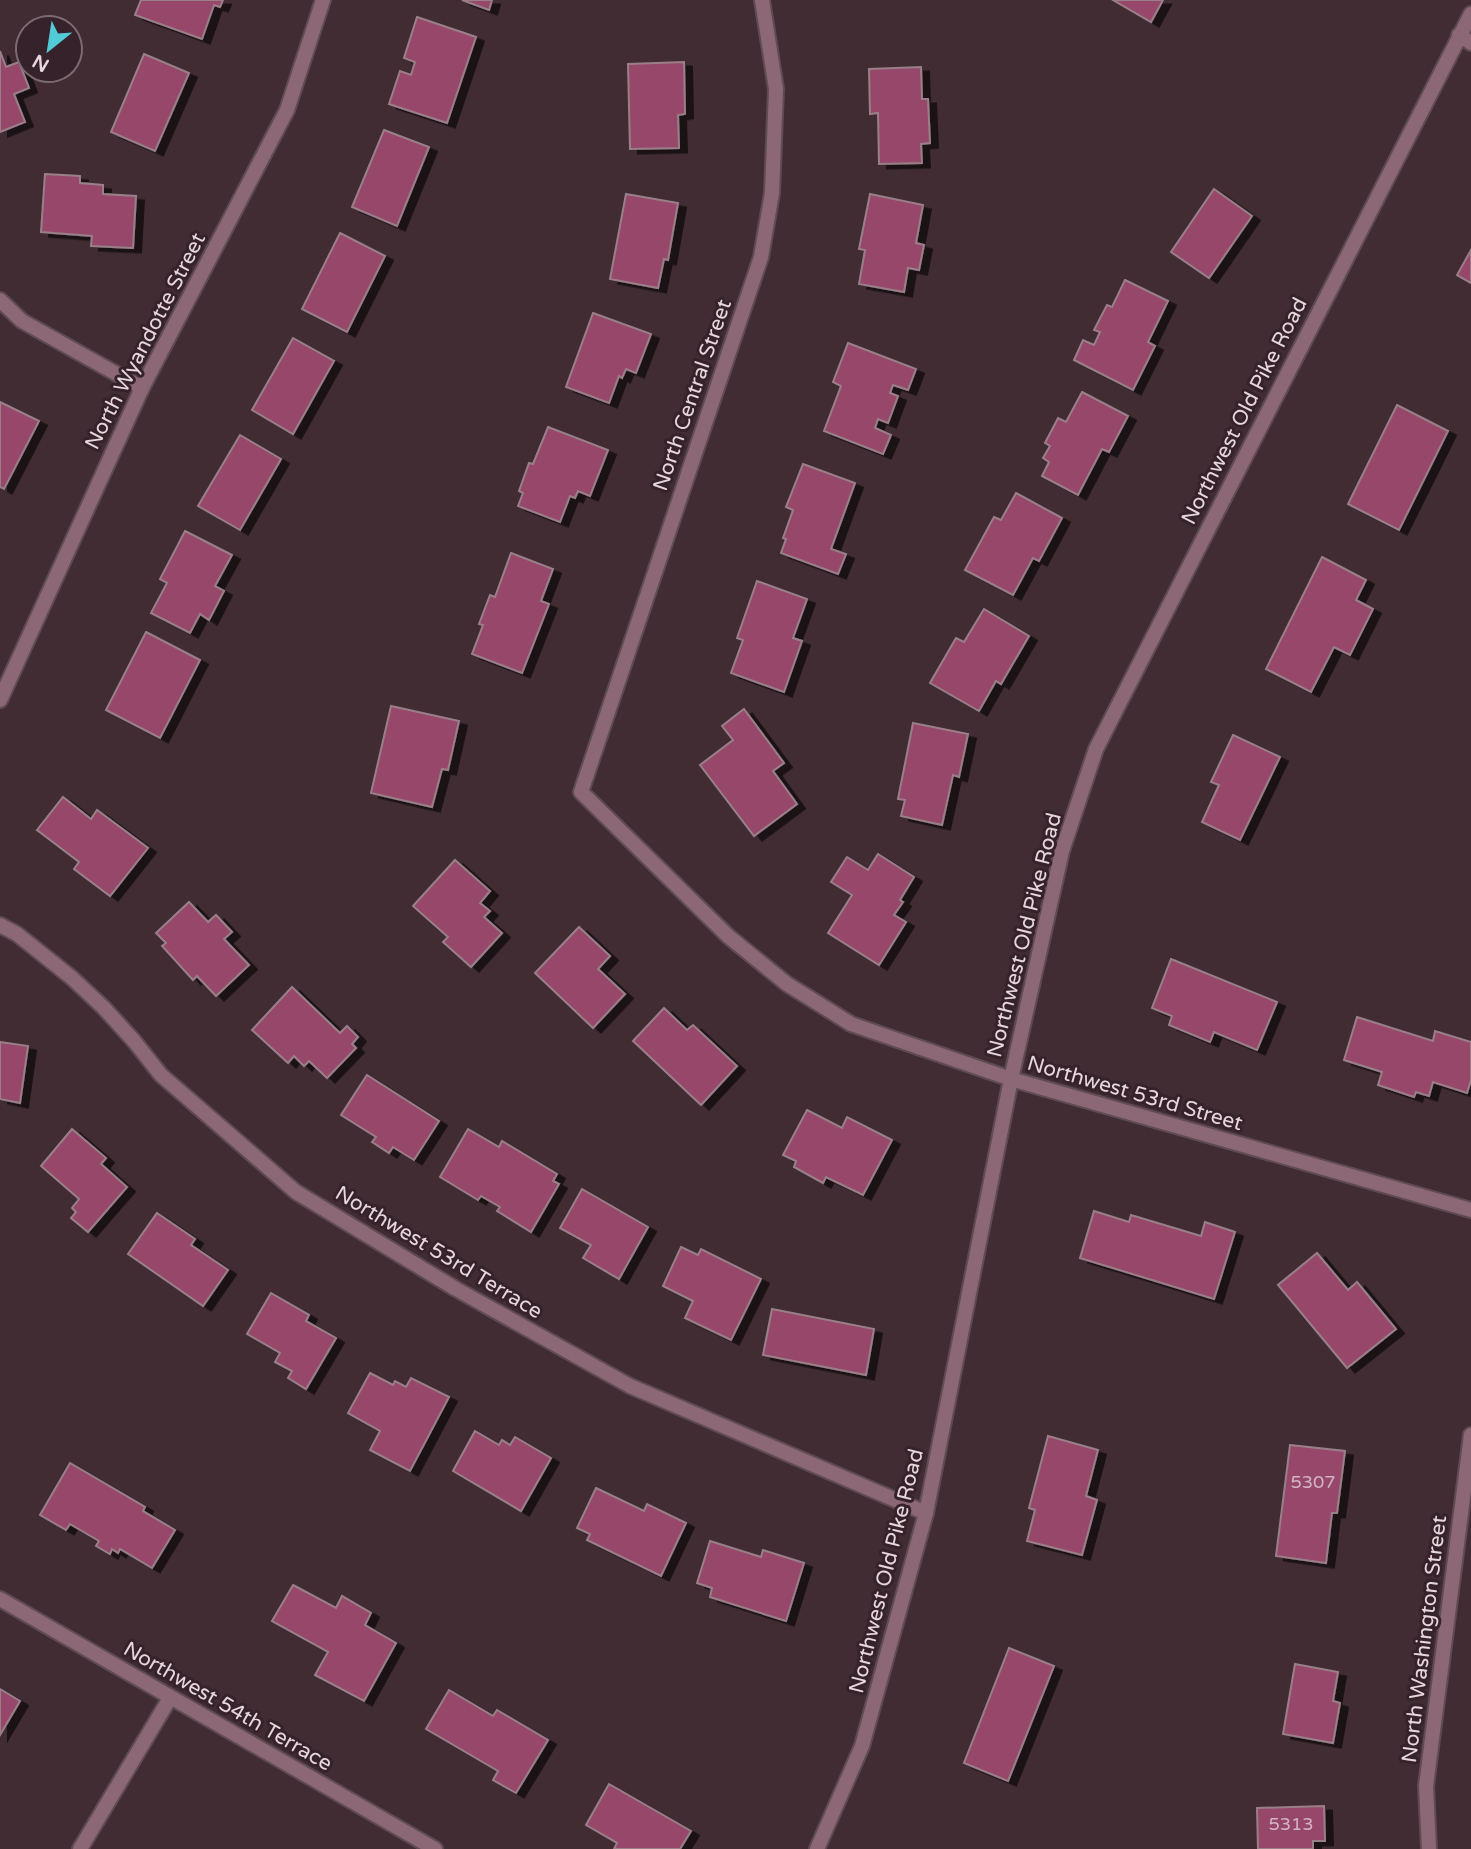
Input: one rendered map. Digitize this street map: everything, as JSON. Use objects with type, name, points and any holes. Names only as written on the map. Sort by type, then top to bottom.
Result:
[{"type":"street","name":"North Wyandotte Street","points":[[0,700],[142,388],[287,110],[323,0]]},
{"type":"street","name":"North Central Street","points":[[581,792],[761,257],[772,193],[775,102],[762,0]]},
{"type":"street","name":"Northwest Old Pike Road","points":[[817,1849],[862,1746],[926,1513],[1010,1079],[1062,851],[1096,748],[1465,39],[1471,14]]},
{"type":"street","points":[[0,300],[22,321],[142,388]]},
{"type":"street","name":"Northwest 53rd Street","points":[[581,792],[729,936],[787,984],[851,1024],[1010,1079],[1471,1210]]},
{"type":"street","name":"Northwest 53rd Terrace","points":[[0,925],[17,934],[72,978],[104,1008],[161,1075],[296,1192],[456,1289],[630,1387],[926,1513]]},
{"type":"street","name":"North Washington Street","points":[[1429,1849],[1426,1786],[1471,1435]]},
{"type":"street","name":"Northwest 54th Terrace","points":[[0,1599],[435,1849]]},
{"type":"street","points":[[80,1849],[170,1698]]},
{"type":"building","points":[[141,0],[223,0],[220,7],[214,5],[202,39],[135,15]]},
{"type":"building","points":[[462,0],[492,0],[489,10]]},
{"type":"building","points":[[1113,0],[1163,0],[1151,22]]},
{"type":"building","points":[[417,17],[476,37],[447,123],[389,104],[400,71],[411,75],[415,62],[404,58]]},
{"type":"building","points":[[0,51],[6,67],[14,64],[14,84],[27,84],[29,88],[14,94],[25,122],[0,132]]},
{"type":"building","points":[[144,54],[189,73],[155,151],[111,132]]},
{"type":"building","points":[[684,62],[685,114],[678,115],[679,148],[630,149],[628,64]]},
{"type":"building","points":[[921,67],[922,99],[928,99],[930,143],[921,144],[922,163],[879,164],[878,113],[870,114],[869,69]]},
{"type":"building","points":[[384,130],[429,147],[397,226],[352,207]]},
{"type":"building","points":[[45,174],[80,176],[80,183],[103,185],[103,194],[136,196],[133,248],[91,246],[92,236],[41,232]]},
{"type":"building","points":[[1214,189],[1252,216],[1209,278],[1171,252]]},
{"type":"building","points":[[626,194],[678,203],[668,260],[664,259],[658,288],[610,279]]},
{"type":"building","points":[[870,194],[923,205],[916,243],[924,245],[919,270],[908,268],[904,292],[859,284],[865,250],[859,249]]},
{"type":"building","points":[[340,233],[385,256],[347,332],[302,309]]},
{"type":"building","points":[[1471,250],[1471,283],[1457,275]]},
{"type":"building","points":[[1125,280],[1168,301],[1148,342],[1155,346],[1133,390],[1074,360],[1083,340],[1094,345],[1100,332],[1094,330],[1107,305],[1112,307]]},
{"type":"building","points":[[593,313],[651,334],[636,373],[626,369],[622,378],[619,376],[609,403],[566,387]]},
{"type":"building","points":[[293,338],[334,361],[293,434],[252,410]]},
{"type":"building","points":[[848,343],[916,369],[908,390],[893,385],[890,393],[898,396],[888,423],[878,419],[875,428],[891,435],[883,454],[824,431],[841,386],[833,382]]},
{"type":"building","points":[[1082,392],[1128,416],[1109,452],[1102,449],[1078,495],[1042,476],[1049,462],[1043,458],[1050,446],[1045,443],[1058,418],[1066,422]]},
{"type":"building","points":[[0,402],[39,421],[4,489],[0,487]]},
{"type":"building","points":[[1397,405],[1448,431],[1399,530],[1348,504]]},
{"type":"building","points":[[548,427],[608,450],[590,496],[578,491],[575,498],[570,496],[560,522],[518,506],[523,493],[519,491],[529,463],[533,464]]},
{"type":"building","points":[[240,435],[281,459],[240,530],[198,506]]},
{"type":"building","points":[[803,464],[855,483],[831,549],[846,554],[838,574],[781,553],[786,539],[783,538],[793,510],[786,507]]},
{"type":"building","points":[[1016,493],[1062,518],[1039,561],[1033,558],[1013,595],[965,570],[994,517],[1001,520]]},
{"type":"building","points":[[185,531],[232,555],[215,586],[224,591],[209,620],[200,614],[190,633],[151,613],[167,583],[160,579]]},
{"type":"building","points":[[511,553],[553,569],[541,601],[549,604],[522,673],[472,654],[490,595],[495,597]]},
{"type":"building","points":[[1322,557],[1366,580],[1356,600],[1373,609],[1350,655],[1334,647],[1311,692],[1266,669]]},
{"type":"building","points":[[757,581],[807,599],[793,638],[802,641],[784,692],[731,673],[743,640],[737,638]]},
{"type":"building","points":[[984,609],[1029,636],[1001,684],[996,681],[979,711],[930,683],[956,638],[964,642]]},
{"type":"building","points":[[146,632],[200,660],[160,738],[106,710]]},
{"type":"building","points":[[391,706],[459,721],[448,770],[442,769],[432,807],[371,793]]},
{"type":"building","points":[[744,709],[784,763],[773,771],[797,804],[754,836],[700,765],[733,740],[722,726]]},
{"type":"building","points":[[913,723],[968,734],[959,777],[953,775],[942,825],[901,816],[905,800],[898,799]]},
{"type":"building","points":[[1233,735],[1280,757],[1240,840],[1202,822],[1219,785],[1211,782]]},
{"type":"building","points":[[63,797],[91,819],[97,810],[148,848],[110,896],[74,869],[79,862],[37,830]]},
{"type":"building","points":[[878,854],[914,877],[894,915],[906,922],[879,965],[828,933],[852,895],[831,882],[847,857],[868,870]]},
{"type":"building","points":[[455,860],[490,891],[480,903],[490,911],[484,917],[502,933],[471,967],[443,942],[448,937],[413,906]]},
{"type":"building","points":[[189,902],[208,922],[216,915],[232,932],[224,939],[249,965],[216,996],[197,976],[193,980],[162,946],[166,943],[156,933]]},
{"type":"building","points":[[579,927],[610,956],[598,969],[625,994],[593,1028],[535,973]]},
{"type":"building","points":[[1171,959],[1277,1002],[1257,1050],[1214,1032],[1210,1042],[1169,1025],[1172,1016],[1152,1008]]},
{"type":"building","points":[[292,987],[340,1033],[347,1026],[358,1037],[352,1044],[356,1048],[327,1078],[309,1061],[304,1066],[294,1056],[288,1063],[252,1030]]},
{"type":"building","points":[[664,1008],[687,1030],[693,1025],[737,1066],[701,1105],[633,1041]]},
{"type":"building","points":[[1357,1017],[1433,1041],[1435,1031],[1471,1042],[1471,1080],[1467,1093],[1433,1082],[1429,1096],[1416,1092],[1414,1097],[1378,1085],[1382,1072],[1344,1060]]},
{"type":"building","points":[[0,1042],[28,1046],[20,1103],[0,1099]]},
{"type":"building","points":[[367,1075],[439,1121],[414,1160],[393,1147],[389,1153],[372,1142],[376,1137],[341,1115]]},
{"type":"building","points":[[807,1110],[842,1128],[847,1117],[892,1140],[863,1195],[826,1177],[823,1183],[794,1167],[796,1161],[783,1155]]},
{"type":"building","points":[[72,1129],[106,1158],[101,1164],[127,1187],[88,1232],[71,1218],[76,1212],[72,1208],[79,1199],[41,1166]]},
{"type":"building","points":[[468,1129],[499,1147],[502,1141],[557,1174],[553,1181],[559,1184],[531,1232],[497,1211],[500,1207],[481,1196],[478,1200],[440,1177]]},
{"type":"building","points":[[582,1189],[648,1227],[619,1279],[583,1258],[591,1245],[560,1228]]},
{"type":"building","points":[[1094,1211],[1129,1222],[1131,1215],[1201,1236],[1205,1222],[1235,1232],[1214,1299],[1080,1258]]},
{"type":"building","points":[[157,1213],[195,1239],[191,1245],[228,1270],[203,1306],[128,1254]]},
{"type":"building","points":[[681,1247],[698,1255],[701,1249],[761,1279],[731,1340],[685,1318],[693,1301],[663,1286]]},
{"type":"building","points":[[1317,1253],[1348,1290],[1357,1282],[1396,1329],[1347,1368],[1278,1285]]},
{"type":"building","points":[[271,1293],[309,1315],[306,1321],[336,1338],[306,1389],[288,1378],[292,1371],[275,1362],[280,1353],[247,1334]]},
{"type":"building","points":[[772,1309],[874,1329],[866,1375],[763,1355]]},
{"type":"building","points":[[370,1373],[393,1385],[395,1381],[406,1387],[411,1378],[449,1397],[410,1471],[370,1450],[380,1431],[348,1413]]},
{"type":"building","points":[[475,1431],[499,1445],[502,1440],[510,1445],[515,1437],[551,1458],[521,1511],[453,1471]]},
{"type":"building","points":[[1048,1436],[1098,1450],[1086,1496],[1097,1500],[1082,1555],[1027,1541],[1035,1510],[1029,1508]]},
{"type":"building","points":[[1290,1445],[1345,1451],[1337,1513],[1332,1513],[1326,1563],[1276,1556]]},
{"type":"building","points":[[70,1463],[145,1507],[143,1511],[175,1530],[152,1568],[120,1549],[118,1553],[112,1549],[110,1554],[96,1546],[99,1541],[70,1524],[66,1530],[40,1515]]},
{"type":"building","points":[[596,1488],[644,1511],[647,1504],[686,1523],[661,1576],[587,1540],[590,1534],[577,1528]]},
{"type":"building","points":[[710,1541],[761,1557],[763,1550],[804,1563],[786,1621],[710,1597],[712,1588],[697,1583]]},
{"type":"building","points":[[293,1585],[336,1608],[342,1596],[371,1613],[365,1625],[396,1643],[364,1701],[315,1675],[328,1652],[272,1621]]},
{"type":"building","points":[[1009,1648],[1054,1666],[1008,1781],[964,1763]]},
{"type":"building","points":[[1295,1664],[1338,1672],[1333,1701],[1340,1703],[1333,1743],[1283,1734]]},
{"type":"building","points":[[0,1689],[20,1701],[0,1735]]},
{"type":"building","points":[[449,1690],[493,1716],[497,1710],[548,1740],[516,1793],[493,1780],[498,1771],[426,1729]]},
{"type":"building","points":[[609,1784],[691,1831],[680,1849],[614,1849],[617,1843],[586,1825]]},
{"type":"building","points":[[1324,1806],[1325,1841],[1313,1841],[1313,1849],[1258,1849],[1257,1808]]}]
